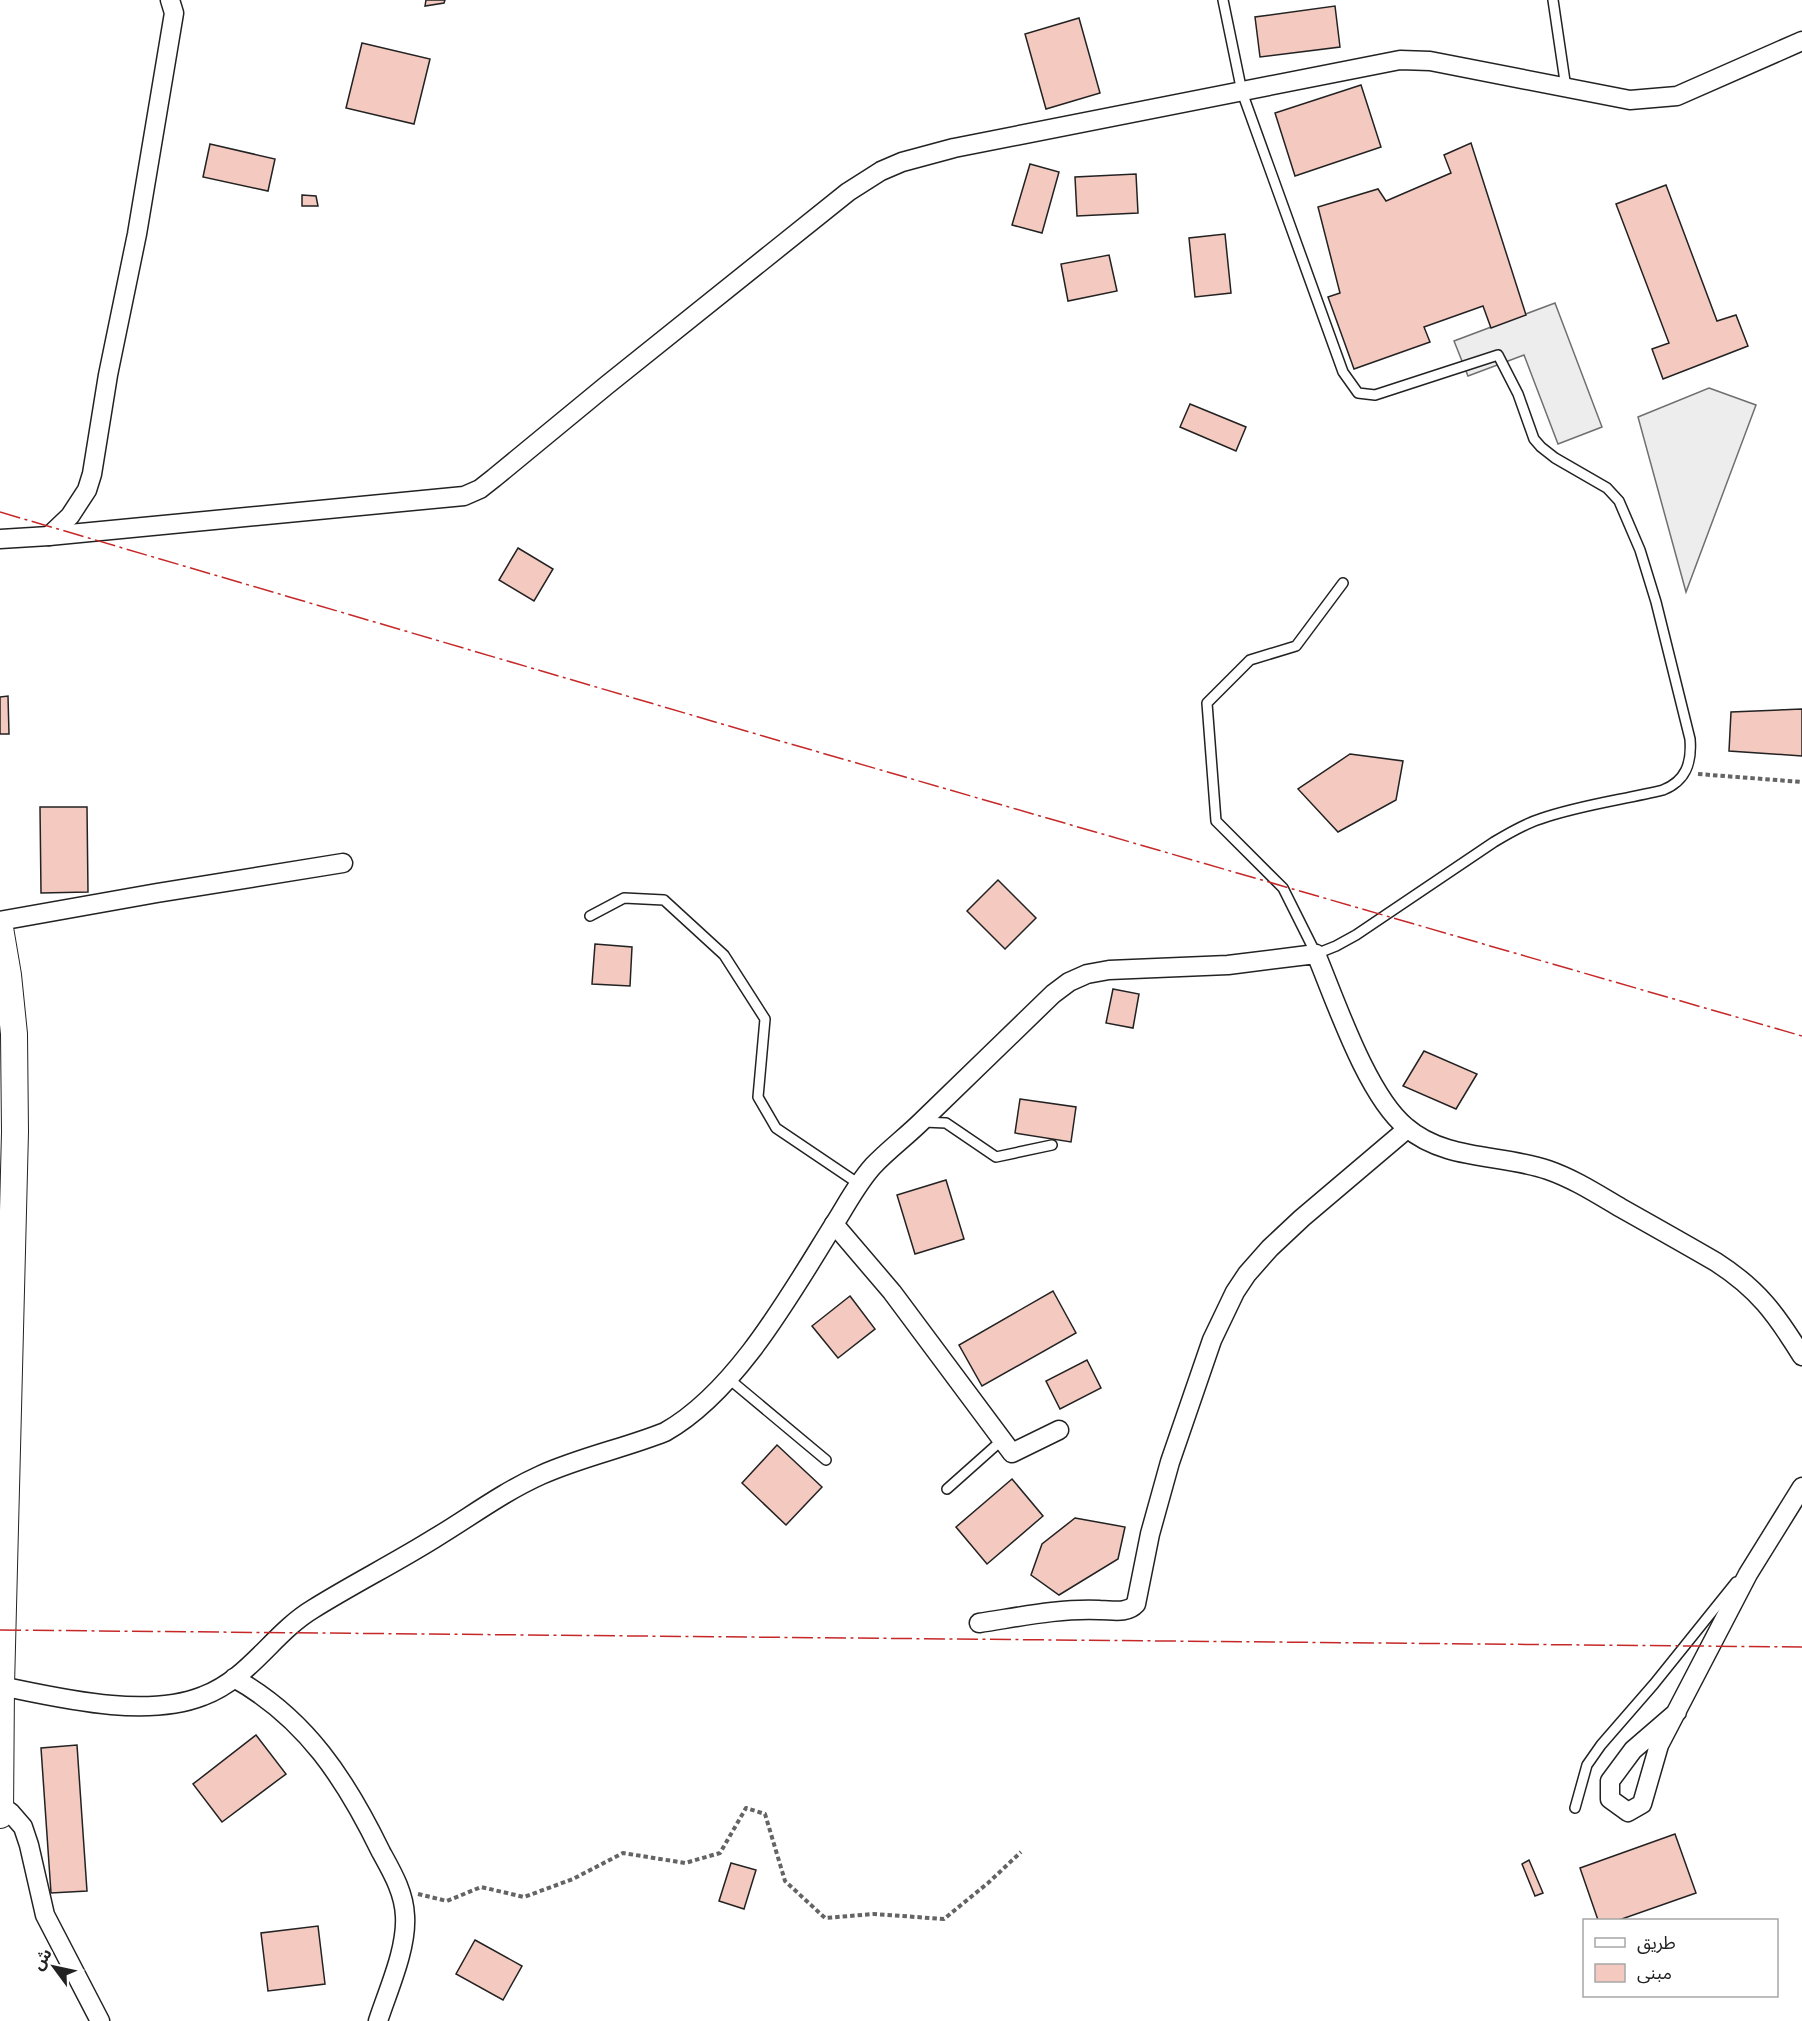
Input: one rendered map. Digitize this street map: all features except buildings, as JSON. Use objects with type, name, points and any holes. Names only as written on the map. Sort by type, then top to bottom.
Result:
[{"type":"main road","points":[[0,928],[14,1034],[15,1132],[1,1686],[0,1815]]},
{"type":"street","points":[[49,536],[70,516],[87,490],[92,474],[108,375],[137,234],[175,4]]},
{"type":"street","points":[[0,539],[464,496],[480,489],[494,478],[848,192],[881,171],[902,162],[954,148],[1400,60],[1430,61],[1630,100],[1677,96],[1802,41]]},
{"type":"street","points":[[0,921],[342,863]]},
{"type":"street","points":[[1,1686],[126,1706],[165,1705],[203,1697],[254,1663],[296,1622],[320,1605],[435,1539],[517,1487],[542,1474],[666,1432],[690,1416],[729,1379],[770,1324],[834,1224],[846,1201],[874,1165],[1053,994],[1069,982],[1087,974],[1109,970],[1228,965],[1316,954],[1378,1094],[1390,1111],[1407,1128],[1429,1142],[1452,1150],[1525,1164],[1568,1178],[1716,1262],[1736,1275],[1767,1304],[1802,1356]]},
{"type":"street","points":[[979,1623],[1077,1610],[1127,1610],[1136,1604],[1148,1544],[1170,1462],[1212,1340],[1235,1292],[1247,1274],[1270,1248],[1407,1128]]},
{"type":"street","points":[[834,1224],[892,1292],[1012,1453],[1059,1430]]},
{"type":"street","points":[[1677,1712],[1634,1750],[1610,1781],[1610,1799],[1628,1812],[1642,1804],[1659,1745],[1677,1712],[1748,1574],[1802,1487]]},
{"type":"street","points":[[234,1678],[259,1692],[283,1711],[324,1754],[375,1839],[400,1890],[405,1916],[404,1939],[378,2021]]},
{"type":"street","points":[[0,1805],[10,1812],[23,1827],[45,1915],[100,2021]]},
{"type":"lane","points":[[1223,0],[1242,92],[1343,372],[1358,393],[1375,395],[1498,355],[1518,394],[1534,439],[1554,458],[1607,488],[1619,501],[1640,550],[1656,602],[1690,740],[1692,755],[1685,772],[1674,786],[1663,790],[1565,812],[1539,819],[1516,829],[1356,935],[1316,954],[1283,888],[1216,821],[1207,703],[1250,660],[1296,645],[1343,583]]},
{"type":"lane","points":[[1553,0],[1566,88]]},
{"type":"lane","points":[[590,916],[624,898],[664,900],[724,955],[765,1019],[758,1097],[776,1128],[859,1184]]},
{"type":"lane","points":[[921,1122],[946,1123],[996,1157],[1052,1145]]},
{"type":"lane","points":[[729,1379],[826,1460]]},
{"type":"lane","points":[[947,1489],[1002,1440]]},
{"type":"lane","points":[[1575,1808],[1587,1766],[1601,1745],[1763,1551]]},
{"type":"path","points":[[1685,772],[1802,782]]},
{"type":"path","points":[[400,1890],[447,1901],[481,1887],[524,1898],[573,1879],[623,1852],[686,1863],[720,1853],[746,1808],[765,1814],[785,1881],[825,1918],[874,1914],[944,1918],[988,1883],[1021,1852]]},
{"type":"shaded area","points":[[1555,303],[1602,427],[1558,444],[1524,355],[1468,376],[1454,341]]},
{"type":"shaded area","points":[[1709,388],[1756,405],[1686,592],[1638,417]]},
{"type":"power","points":[[0,512],[763,736],[1802,1036]]},
{"type":"power","points":[[0,1630],[1802,1647]]}]
